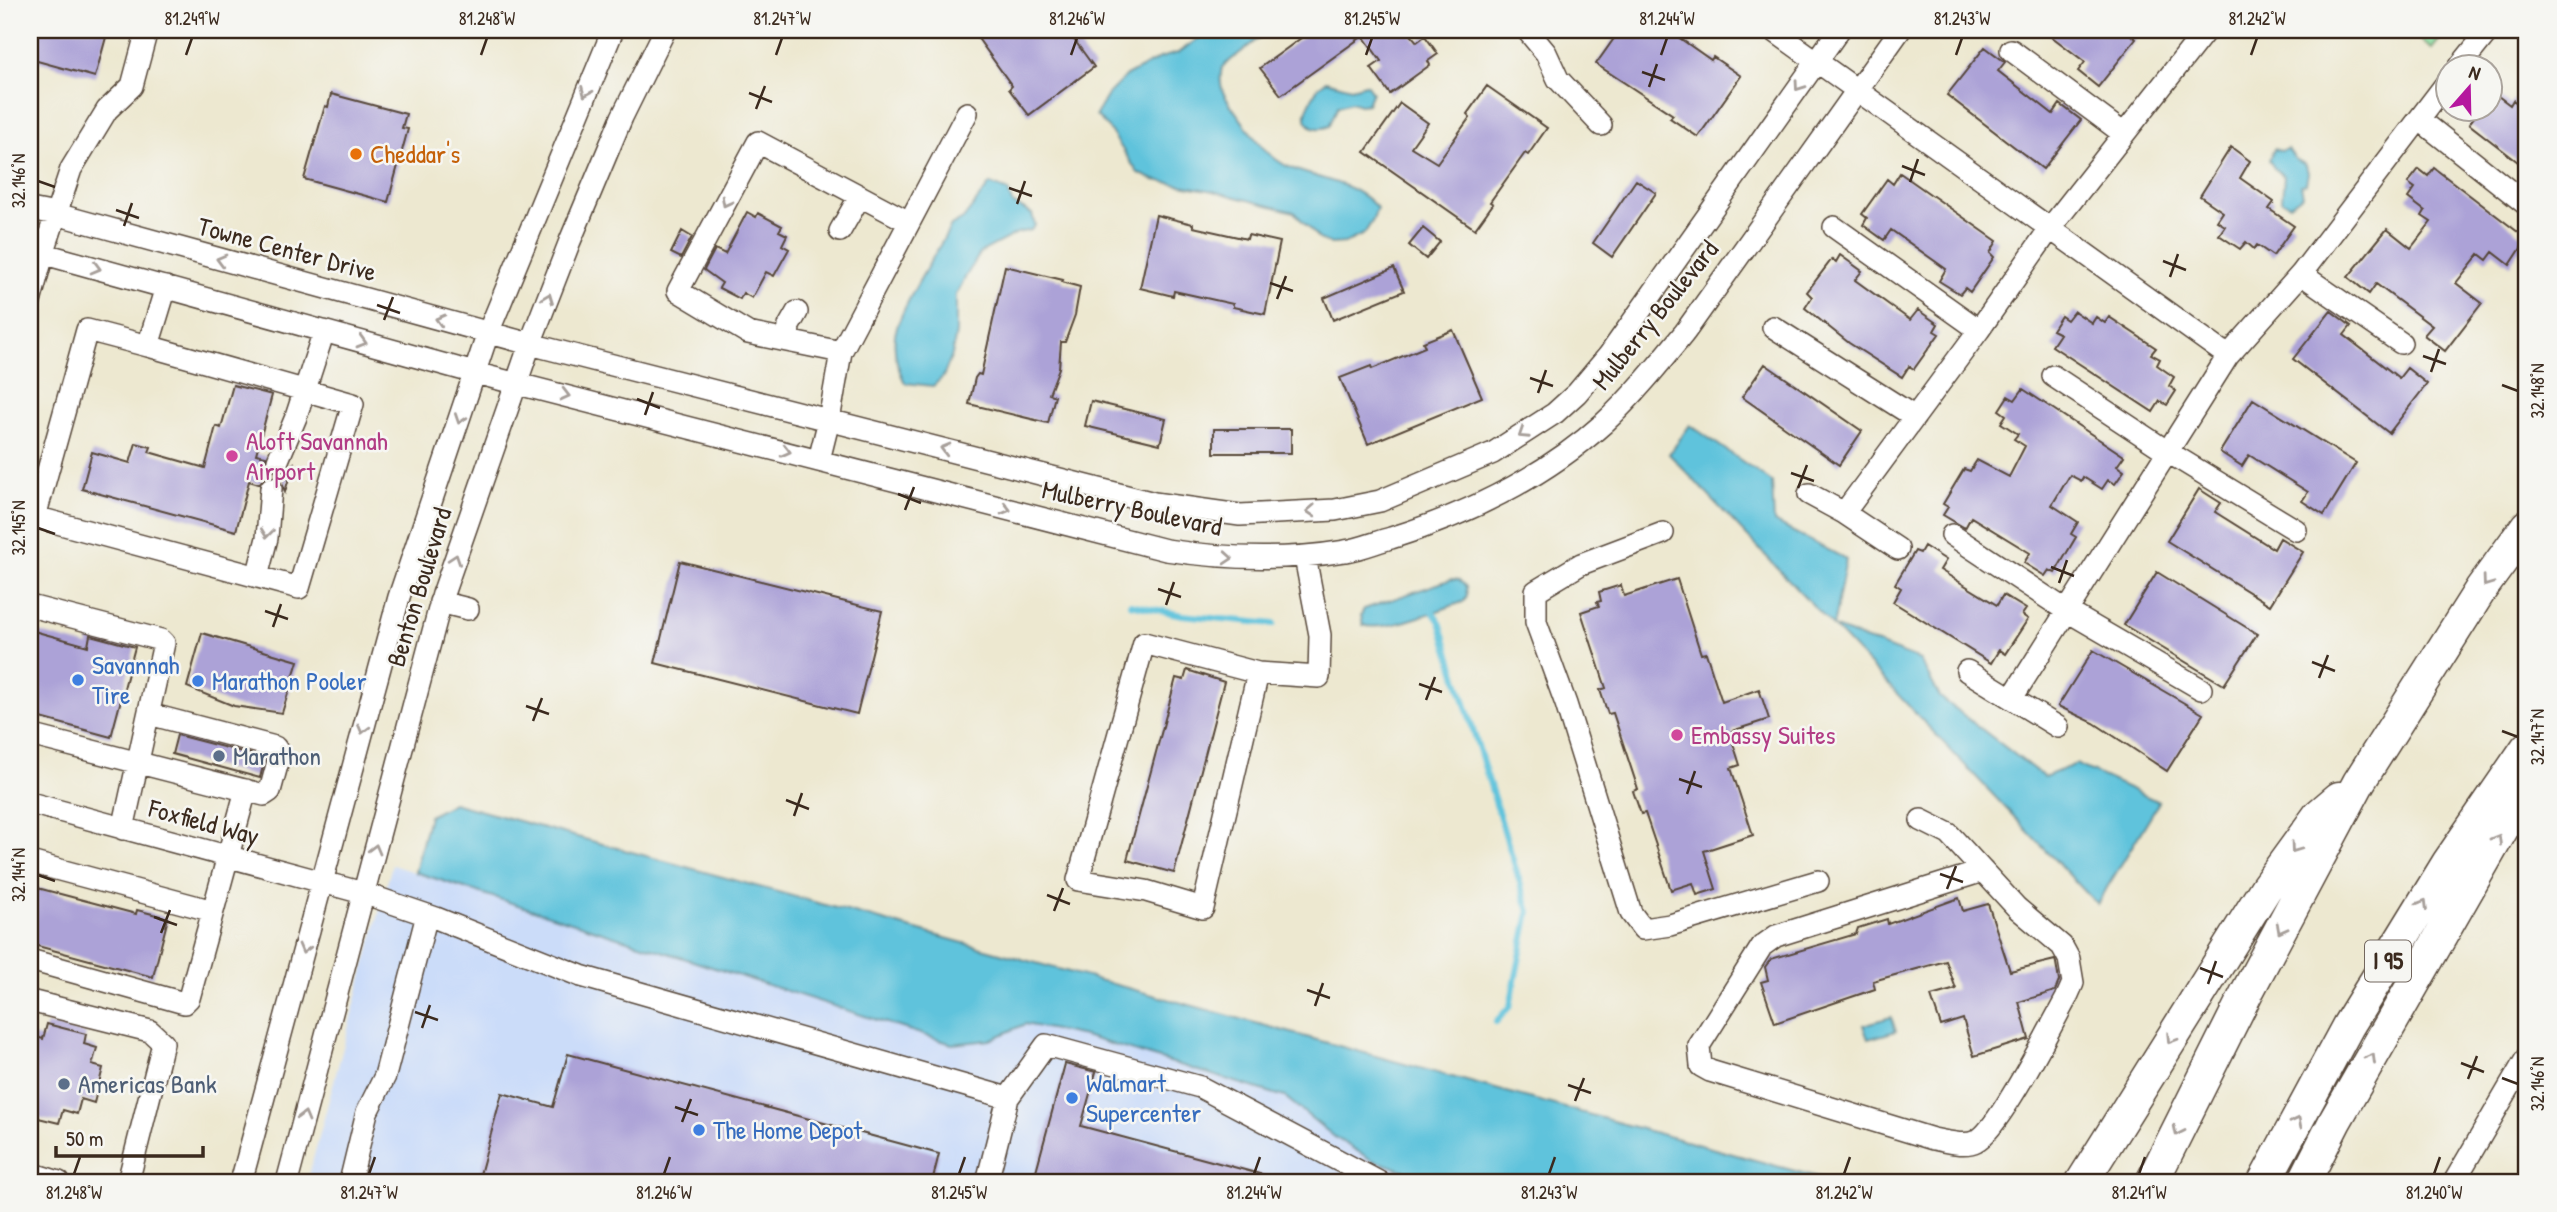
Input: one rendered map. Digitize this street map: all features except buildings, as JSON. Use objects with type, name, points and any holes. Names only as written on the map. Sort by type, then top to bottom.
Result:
[{"type":"highway","points":[[2152,1182],[2247,992],[2359,782],[2481,589],[2527,526]]},
{"type":"highway","name":"I 95","points":[[2264,1182],[2348,1026],[2448,863],[2527,748]]},
{"type":"highway","points":[[2304,1182],[2335,1121],[2513,810],[2527,775]]},
{"type":"highway","points":[[2082,1182],[2266,888],[2319,815],[2359,782]]},
{"type":"street","points":[[30,302],[36,252],[56,214],[71,169],[107,110],[132,86],[147,30]]},
{"type":"street","name":"Benton Boulevard","points":[[241,1182],[399,597],[488,333],[613,30]]},
{"type":"street","name":"Benton Boulevard","points":[[287,1182],[440,602],[530,344],[570,241],[622,117],[665,30]]},
{"type":"street","points":[[1527,30],[1546,53],[1558,79],[1601,125]]},
{"type":"street","points":[[1773,30],[2228,356]]},
{"type":"street","name":"Mulberry Boulevard","points":[[530,344],[1154,503],[1240,515],[1335,510],[1380,501],[1493,453],[1555,413],[1577,393],[1609,355],[1839,30]]},
{"type":"street","name":"Mulberry Boulevard","points":[[475,373],[1166,550],[1236,559],[1305,557],[1349,551],[1427,526],[1517,486],[1603,423],[1652,373],[1685,332],[1900,30]]},
{"type":"street","points":[[1844,513],[2051,227],[2206,30]]},
{"type":"street","points":[[2471,52],[2489,30]]},
{"type":"street","points":[[2011,50],[2124,134]]},
{"type":"street","points":[[2012,698],[2228,356],[2301,274],[2434,100]]},
{"type":"street","points":[[819,460],[841,352],[967,113]]},
{"type":"street","points":[[2419,120],[2527,205]]},
{"type":"street","points":[[841,352],[748,333],[677,291],[758,142],[909,222]]},
{"type":"street","points":[[840,230],[860,196]]},
{"type":"street","name":"Towne Center Drive","points":[[30,209],[530,344]]},
{"type":"street","points":[[1834,227],[1979,330]]},
{"type":"street","points":[[36,252],[475,373]]},
{"type":"street","points":[[2301,274],[2400,343]]},
{"type":"street","points":[[148,346],[166,287]]},
{"type":"street","points":[[788,341],[789,327],[796,312]]},
{"type":"street","points":[[1773,327],[1915,417]]},
{"type":"street","points":[[87,330],[304,390],[353,404],[299,588],[33,517],[87,330]]},
{"type":"street","points":[[278,460],[296,417],[324,331]]},
{"type":"street","points":[[2053,376],[2168,452],[2296,530]]},
{"type":"street","points":[[1555,413],[1580,442]]},
{"type":"street","points":[[257,577],[267,538],[271,488]]},
{"type":"street","points":[[1809,494],[1844,513],[1898,549]]},
{"type":"street","points":[[1663,533],[1581,564],[1536,591],[1536,622],[1566,704],[1631,913],[1643,929],[1670,925],[1818,881]]},
{"type":"street","points":[[1952,535],[2067,611],[2201,689]]},
{"type":"street","points":[[1258,673],[1203,908],[1146,891],[1079,880],[1144,643],[1258,673],[1319,677],[1320,635],[1305,557]]},
{"type":"street","points":[[440,602],[468,609]]},
{"type":"street","points":[[30,606],[161,640],[165,648],[123,829]]},
{"type":"street","points":[[1968,671],[2058,727]]},
{"type":"street","points":[[30,735],[264,795],[270,791],[280,754],[275,747],[149,714]]},
{"type":"street","points":[[30,960],[184,1003],[189,998],[246,790]]},
{"type":"street","name":"Foxfield Way","points":[[30,803],[363,893],[427,915],[581,976],[1008,1098]]},
{"type":"street","points":[[1921,820],[1949,834],[1983,871],[2017,908],[2062,946],[2069,959],[2073,983],[2066,999],[1997,1121],[1978,1141],[1969,1143],[1933,1139],[1710,1072],[1701,1066],[1698,1058],[1699,1046],[1762,946],[1776,936],[1983,871]]},
{"type":"street","points":[[30,862],[213,911]]},
{"type":"street","points":[[350,1182],[367,1112],[385,1076],[427,915]]},
{"type":"street","points":[[30,1001],[150,1031],[163,1044],[128,1182]]},
{"type":"street","points":[[987,1182],[1008,1098],[1045,1045],[1200,1087],[1379,1182]]},
{"type":"street","points":[[2454,1182],[2527,1057]]},
{"type":"shaded area","points":[[392,865],[952,1044],[990,1040],[1025,1024],[1084,1036],[1254,1085],[1285,1097],[1336,1138],[1372,1160],[1440,1182],[307,1182]]},
{"type":"green space","points":[[2408,30],[2447,30],[2432,49]]},
{"type":"water","points":[[1210,30],[1269,30],[1222,67],[1223,92],[1255,138],[1282,164],[1348,187],[1377,208],[1364,234],[1345,243],[1331,244],[1319,239],[1294,212],[1213,191],[1154,180],[1138,173],[1109,129],[1096,115],[1109,93],[1126,76],[1160,58],[1178,53]]},
{"type":"water","points":[[1326,81],[1351,88],[1366,84],[1372,92],[1367,104],[1351,102],[1338,106],[1329,126],[1317,128],[1308,123],[1306,113],[1318,87]]},
{"type":"water","points":[[2274,149],[2288,149],[2295,159],[2306,165],[2306,184],[2301,185],[2303,195],[2290,205],[2282,200],[2284,176],[2269,160]]},
{"type":"water","points":[[990,184],[1008,191],[1012,203],[1032,214],[1035,225],[1031,230],[1017,233],[981,252],[966,276],[956,295],[956,333],[952,355],[943,377],[933,386],[905,383],[897,360],[895,335],[898,324],[951,226],[963,219]]},
{"type":"water","points":[[1690,425],[1772,482],[1774,522],[1846,559],[1833,627],[1669,454]]},
{"type":"water","points":[[1452,579],[1459,580],[1466,587],[1467,597],[1463,602],[1398,623],[1372,627],[1363,625],[1361,615],[1364,609]]},
{"type":"water","points":[[1834,627],[1920,660],[1940,697],[2044,777],[2076,764],[2159,802],[2097,904]]},
{"type":"water","points":[[453,803],[1835,1182],[1440,1182],[1372,1160],[1336,1138],[1285,1097],[1084,1036],[1025,1024],[990,1040],[952,1044],[415,872],[429,816]]},
{"type":"water","points":[[1891,1017],[1896,1031],[1868,1039],[1863,1025]]},
{"type":"waterway","points":[[1130,604],[1182,615],[1274,624]]},
{"type":"waterway","points":[[1433,612],[1440,622],[1529,912],[1510,1006],[1496,1022]]},
{"type":"tunnel","points":[[271,488],[278,460]]},
{"type":"place","name":"Cheddar's","points":[[356,154]]},
{"type":"place","name":"Aloft Savannah Airport","points":[[232,456]]},
{"type":"place","name":"Savannah Tire","points":[[78,680]]},
{"type":"place","name":"Marathon Pooler","points":[[198,681]]},
{"type":"place","name":"Embassy Suites","points":[[1677,735]]},
{"type":"place","name":"Marathon","points":[[219,756]]},
{"type":"place","name":"Americas Bank","points":[[64,1084]]},
{"type":"place","name":"Walmart Supercenter","points":[[1072,1098]]},
{"type":"place","name":"The Home Depot","points":[[699,1130]]}]
